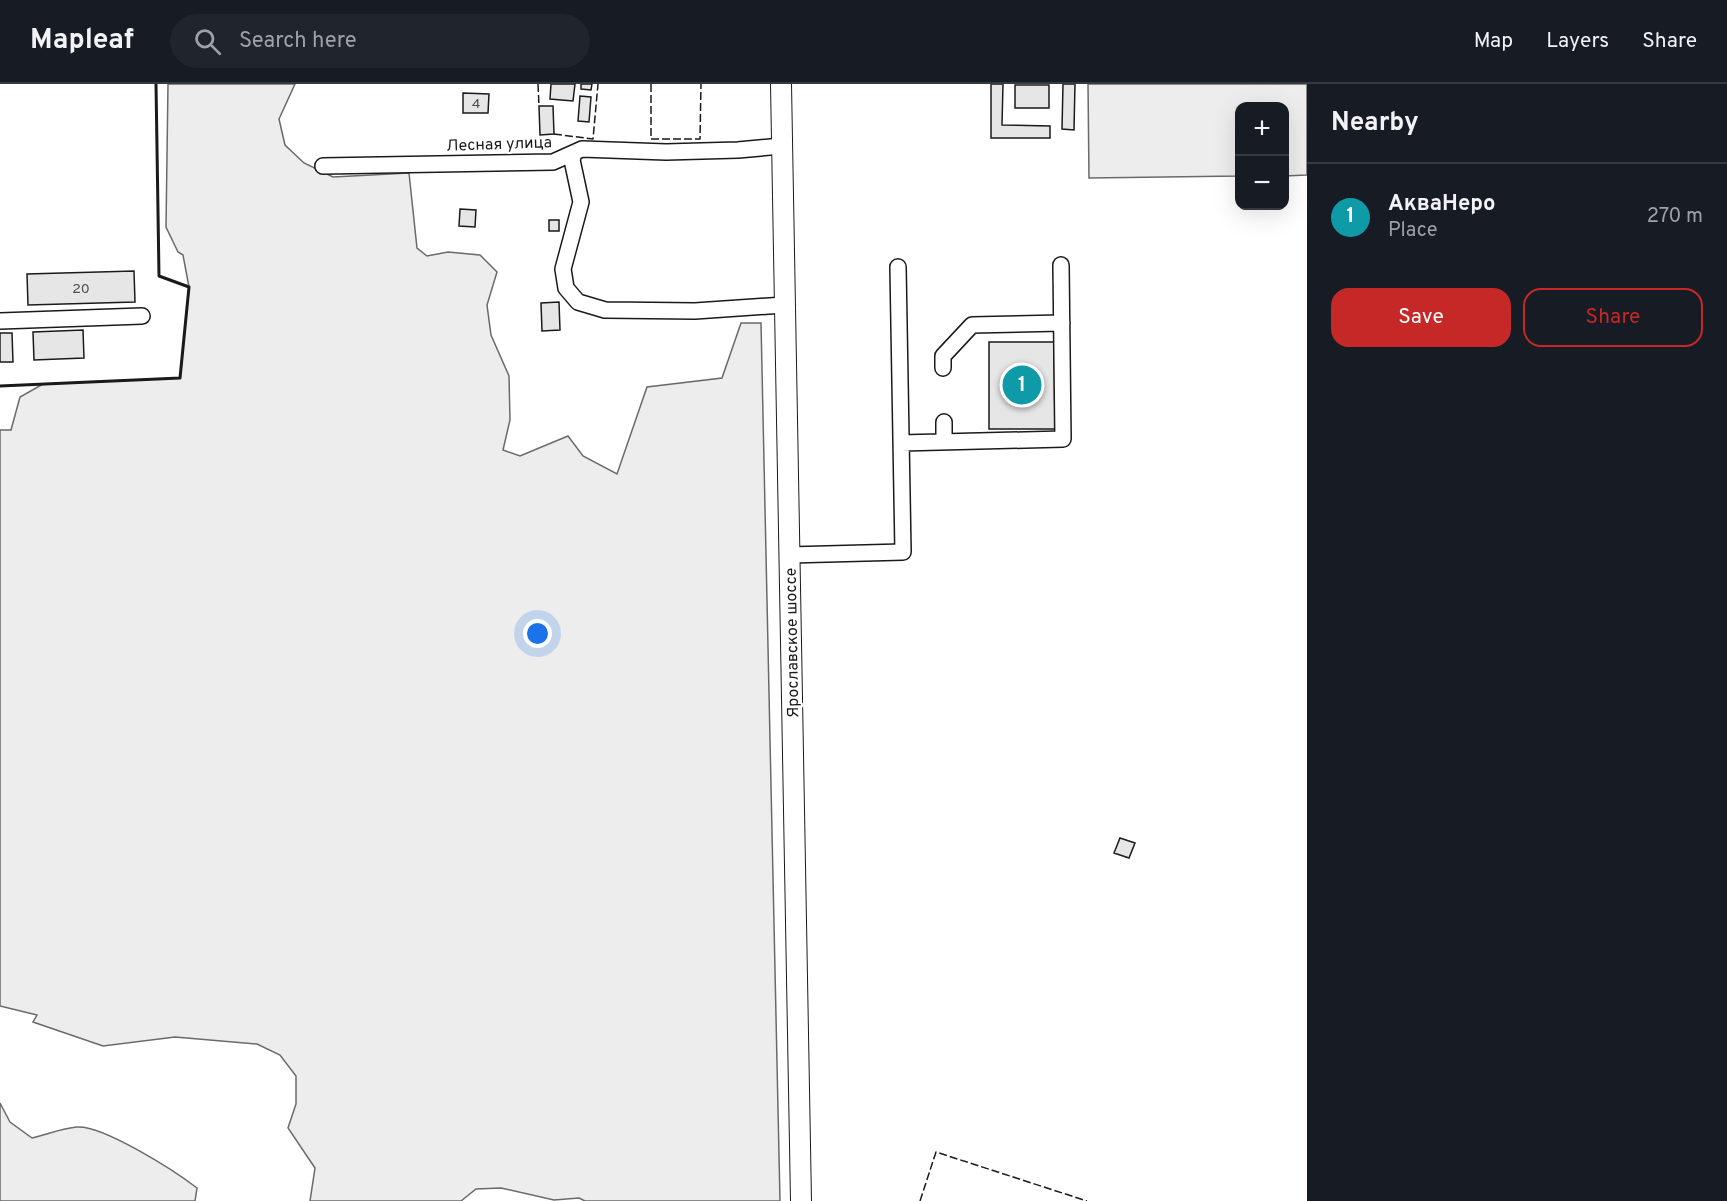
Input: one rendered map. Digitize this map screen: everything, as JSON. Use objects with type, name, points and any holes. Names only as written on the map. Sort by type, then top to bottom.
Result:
[{"type":"main road","name":"Ярославское шоссе","points":[[781,84],[801,1201]]},
{"type":"street","name":"Лесная улица","points":[[323,166],[553,162],[582,149],[666,152],[782,146]]},
{"type":"street","points":[[574,153],[572,160],[581,202],[563,269],[566,288],[578,302],[605,310],[695,311],[784,305]]},
{"type":"street","points":[[901,443],[1063,439],[1061,265]]},
{"type":"street","points":[[789,555],[903,552],[898,267]]},
{"type":"street","points":[[0,321],[142,316]]},
{"type":"street","points":[[943,368],[943,356],[972,325],[1062,323]]},
{"type":"street","points":[[944,422],[944,442]]},
{"type":"shaded area","points":[[168,84],[295,84],[279,119],[285,145],[304,163],[333,177],[409,173],[417,248],[427,256],[448,252],[480,255],[497,272],[487,305],[491,335],[509,376],[510,420],[503,450],[520,456],[568,436],[583,456],[617,474],[647,387],[722,378],[741,323],[761,323],[780,1201],[585,1201],[579,1198],[554,1200],[501,1188],[476,1189],[461,1201],[310,1201],[315,1168],[288,1128],[296,1104],[296,1076],[280,1055],[257,1044],[175,1037],[103,1046],[33,1022],[37,1015],[0,1006],[0,430],[11,430],[20,397],[43,384],[180,378],[189,287],[183,255],[178,252],[166,227]]},
{"type":"shaded area","points":[[1088,84],[1307,84],[1307,175],[1289,176],[1289,102],[1235,102],[1235,176],[1089,178]]},
{"type":"shaded area","points":[[0,1103],[10,1122],[32,1138],[77,1127],[89,1128],[121,1141],[173,1171],[197,1188],[195,1201],[0,1201]]},
{"type":"building","points":[[551,84],[575,84],[573,101],[550,99]]},
{"type":"building","points":[[581,84],[592,84],[591,90],[581,89]]},
{"type":"building","points":[[991,84],[1003,84],[1002,125],[1050,126],[1050,138],[991,138]]},
{"type":"building","points":[[1063,84],[1075,84],[1074,130],[1062,129]]},
{"type":"building","points":[[1015,85],[1049,85],[1049,108],[1015,108]]},
{"type":"building","points":[[463,93],[489,94],[488,113],[463,113]]},
{"type":"building","points":[[580,96],[591,97],[589,122],[578,121]]},
{"type":"building","points":[[539,106],[553,106],[554,134],[540,135]]},
{"type":"building","points":[[460,209],[476,210],[475,227],[459,226]]},
{"type":"building","points":[[549,220],[559,220],[559,231],[549,231]]},
{"type":"building","points":[[134,271],[135,302],[28,305],[27,274]]},
{"type":"building","points":[[559,302],[560,330],[542,331],[541,303]]},
{"type":"building","points":[[83,330],[84,358],[34,360],[33,332]]},
{"type":"building","points":[[0,333],[12,333],[13,362],[0,362]]},
{"type":"building","points":[[989,342],[1054,342],[1055,429],[989,429]]},
{"type":"building","points":[[1120,838],[1135,843],[1129,858],[1114,853]]},
{"type":"fence","points":[[538,84],[539,106]]},
{"type":"fence","points":[[554,134],[593,139],[598,84]]},
{"type":"fence","points":[[651,84],[651,139],[700,139],[701,84]]},
{"type":"fence","points":[[920,1201],[936,1152],[1087,1201]]},
{"type":"wall","points":[[0,386],[180,378],[189,287],[159,276],[156,84]]},
{"type":"place","name":"АкваНеро","points":[[1022,385]]}]
